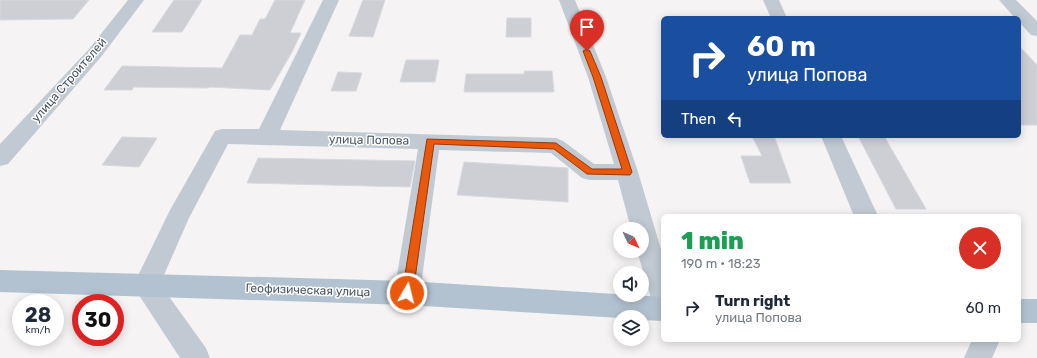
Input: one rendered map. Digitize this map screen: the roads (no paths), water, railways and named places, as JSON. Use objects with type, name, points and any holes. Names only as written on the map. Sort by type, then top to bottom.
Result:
[{"type":"main road","name":"Геофизическая улица","points":[[0,281],[407,293],[661,309]]},
{"type":"main road","points":[[1021,310],[1037,311]]},
{"type":"street","name":"улица Строителей","points":[[0,158],[95,54],[136,0]]},
{"type":"street","points":[[266,137],[331,0]]},
{"type":"street","points":[[567,0],[597,77],[627,172],[661,293]]},
{"type":"street","points":[[771,0],[778,16]]},
{"type":"street","points":[[1007,0],[1037,31]]},
{"type":"street","points":[[0,131],[24,132]]},
{"type":"street","name":"улица Попова","points":[[146,286],[178,217],[222,136],[430,141],[556,146],[590,172],[627,172]]},
{"type":"street","points":[[832,138],[865,214]]},
{"type":"street","points":[[407,293],[430,141]]},
{"type":"street","points":[[146,286],[196,358]]},
{"type":"street","points":[[978,358],[985,342]]}]
